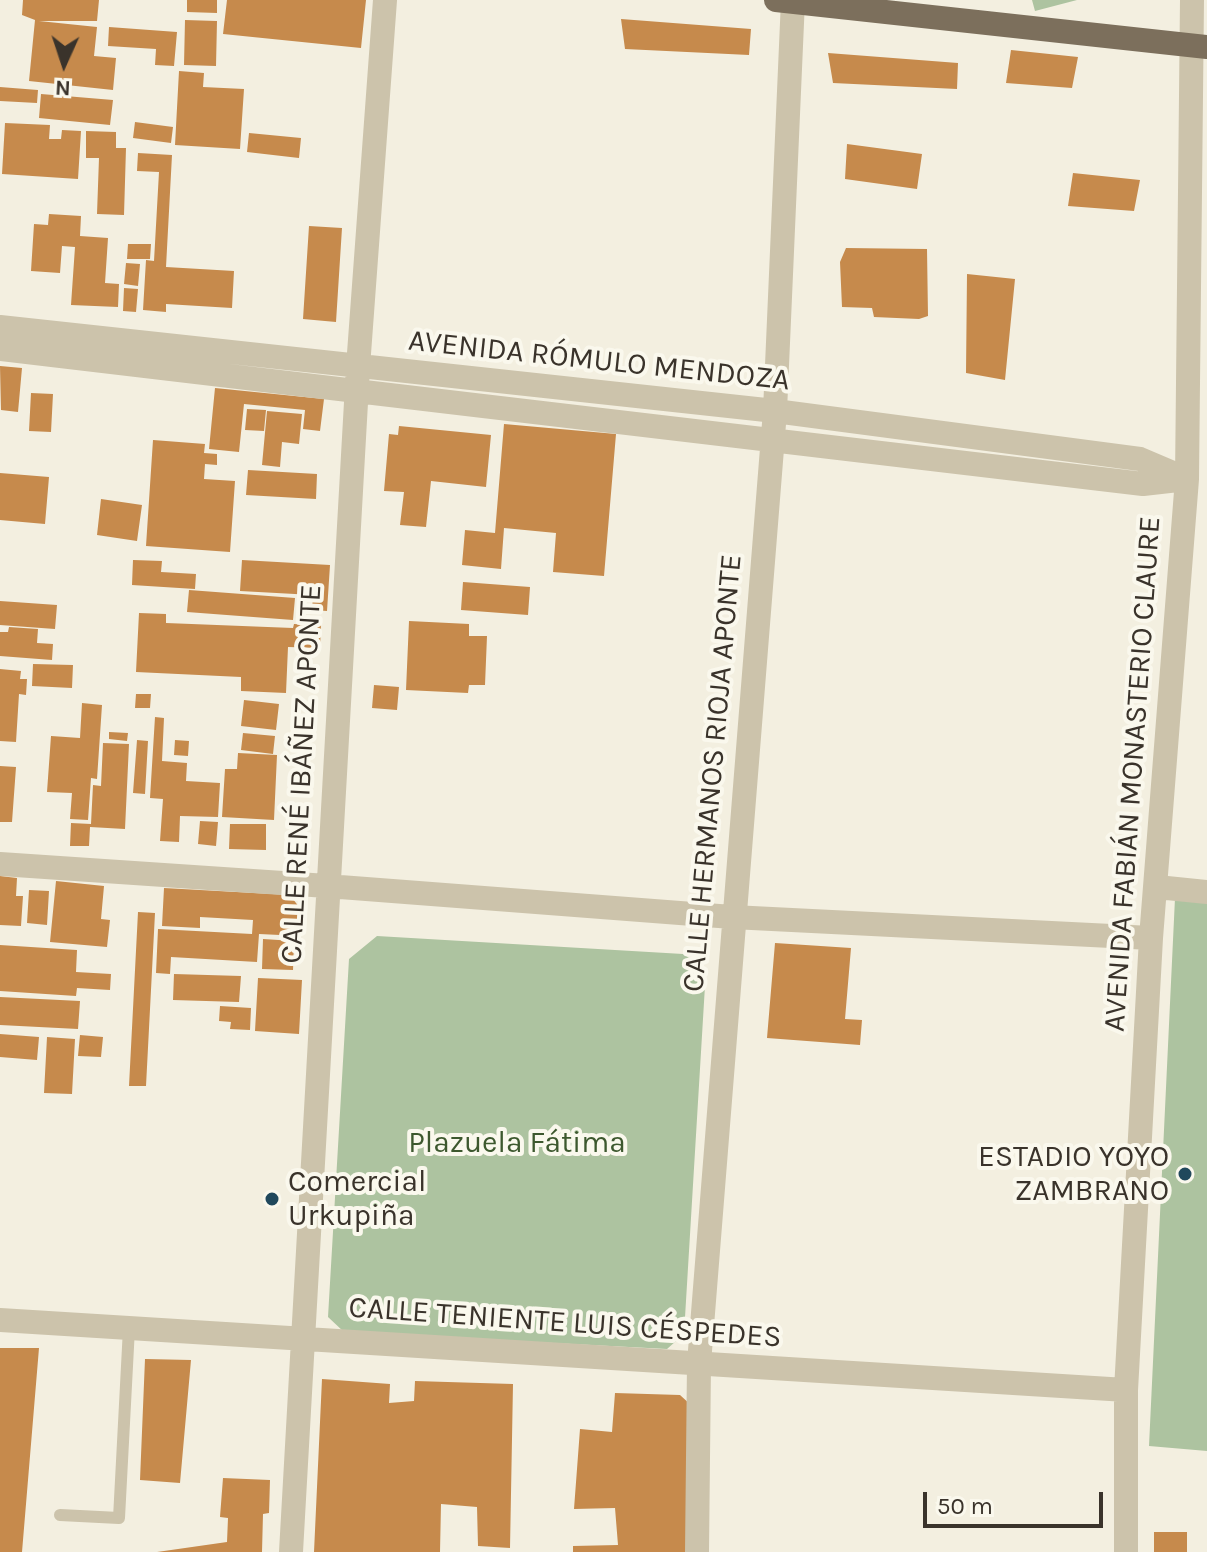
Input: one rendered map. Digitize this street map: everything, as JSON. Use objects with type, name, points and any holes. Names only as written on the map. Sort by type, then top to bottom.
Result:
[{"type":"main road","points":[[787,1],[1200,46]]},
{"type":"street","name":"CALLE RENÉ IBÁÑEZ APONTE","points":[[291,1552],[357,379],[385,0]]},
{"type":"street","name":"AVENIDA FABIÁN MONASTERIO CLAURE","points":[[1126,1552],[1126,1390],[1151,938],[1197,481],[1200,46],[1192,0]]},
{"type":"street","name":"CALLE HERMANOS RIOJA APONTE","points":[[697,1552],[699,1363],[732,917],[775,411],[787,1]]},
{"type":"street","name":"AVENIDA RÓMULO MENDOZA","points":[[0,327],[772,440],[1143,484],[1197,481]]},
{"type":"street","name":"AVENIDA RÓMULO MENDOZA","points":[[0,349],[775,411],[1140,459],[1197,481]]},
{"type":"street","points":[[0,864],[732,917],[1151,938]]},
{"type":"street","points":[[1157,887],[1207,892]]},
{"type":"street","name":"CALLE TENIENTE LUIS CÉSPEDES","points":[[0,1320],[1126,1390]]},
{"type":"lane","points":[[60,1515],[119,1518],[129,1328]]},
{"type":"green space","points":[[1032,0],[1077,0],[1035,11]]},
{"type":"green space","name":"ESTADIO YOYO ZAMBRANO","points":[[1175,898],[1207,902],[1207,1451],[1149,1446]]},
{"type":"green space","name":"Plazuela Fátima","points":[[377,936],[683,954],[706,969],[684,1334],[667,1349],[344,1332],[328,1317],[349,959]]},
{"type":"building","points":[[23,0],[99,0],[97,21],[39,21],[97,27],[94,56],[116,58],[113,90],[29,81],[35,20],[22,15]]},
{"type":"building","points":[[187,0],[217,0],[217,13],[187,12]]},
{"type":"building","points":[[227,0],[366,0],[361,48],[223,34]]},
{"type":"building","points":[[621,19],[751,29],[749,55],[625,49]]},
{"type":"building","points":[[185,20],[217,21],[216,66],[184,65]]},
{"type":"building","points":[[109,27],[177,32],[174,66],[155,65],[156,49],[108,46]]},
{"type":"building","points":[[1011,50],[1078,57],[1072,88],[1006,83]]},
{"type":"building","points":[[828,53],[958,63],[957,89],[833,83]]},
{"type":"building","points":[[179,71],[204,73],[203,87],[244,89],[240,149],[175,145]]},
{"type":"building","points":[[0,87],[38,90],[37,103],[0,101]]},
{"type":"building","points":[[41,94],[113,100],[110,125],[39,118]]},
{"type":"building","points":[[135,122],[173,127],[171,143],[133,138]]},
{"type":"building","points":[[5,123],[50,125],[49,139],[61,139],[62,130],[81,131],[78,179],[2,174]]},
{"type":"building","points":[[86,131],[116,132],[116,148],[126,148],[124,215],[97,214],[99,158],[86,158]]},
{"type":"building","points":[[249,133],[301,138],[299,158],[247,152]]},
{"type":"building","points":[[847,144],[922,154],[917,189],[845,179]]},
{"type":"building","points":[[138,153],[172,155],[166,267],[234,271],[232,308],[166,304],[166,312],[143,310],[146,260],[154,261],[159,172],[137,171]]},
{"type":"building","points":[[1073,173],[1140,180],[1134,211],[1068,206]]},
{"type":"building","points":[[49,214],[81,216],[80,236],[108,238],[105,283],[119,284],[118,307],[71,305],[75,247],[62,246],[60,273],[31,271],[34,224],[48,225]]},
{"type":"building","points":[[309,226],[342,228],[336,322],[303,319]]},
{"type":"building","points":[[128,244],[151,244],[150,259],[127,259]]},
{"type":"building","points":[[846,248],[927,249],[928,316],[919,319],[874,317],[872,308],[842,307],[840,262]]},
{"type":"building","points":[[126,263],[140,264],[138,286],[124,284]]},
{"type":"building","points":[[967,274],[1015,279],[1005,380],[966,373]]},
{"type":"building","points":[[124,288],[138,289],[136,312],[123,311]]},
{"type":"building","points":[[0,366],[22,368],[18,412],[1,410]]},
{"type":"building","points":[[215,388],[324,399],[320,431],[303,429],[305,410],[244,404],[239,452],[209,449]]},
{"type":"building","points":[[31,393],[53,394],[51,432],[29,431]]},
{"type":"building","points":[[247,409],[266,410],[264,431],[245,430]]},
{"type":"building","points":[[267,411],[302,414],[299,444],[282,442],[280,467],[262,465]]},
{"type":"building","points":[[504,424],[616,434],[604,576],[553,572],[556,533],[504,528],[501,569],[462,565],[465,530],[495,533]]},
{"type":"building","points":[[399,426],[491,435],[486,487],[431,481],[426,527],[400,525],[404,492],[384,491],[389,434],[398,435]]},
{"type":"building","points":[[153,440],[205,444],[204,453],[217,454],[217,465],[205,464],[204,479],[235,481],[230,552],[146,546]]},
{"type":"building","points":[[248,470],[317,474],[316,499],[246,495]]},
{"type":"building","points":[[0,473],[49,477],[45,524],[0,520]]},
{"type":"building","points":[[101,499],[142,505],[137,541],[97,535]]},
{"type":"building","points":[[133,560],[162,561],[161,572],[196,574],[195,589],[132,585]]},
{"type":"building","points":[[242,560],[330,565],[327,611],[312,610],[313,595],[240,591]]},
{"type":"building","points":[[463,582],[530,587],[528,615],[461,610]]},
{"type":"building","points":[[189,590],[295,598],[293,620],[187,612]]},
{"type":"building","points":[[0,601],[57,605],[55,629],[0,625]]},
{"type":"building","points":[[139,613],[166,614],[166,623],[293,628],[294,624],[321,625],[320,648],[288,647],[286,693],[241,691],[241,677],[136,672]]},
{"type":"building","points":[[409,621],[469,624],[469,636],[487,636],[485,685],[469,685],[468,693],[406,690]]},
{"type":"building","points":[[9,627],[38,629],[37,643],[53,644],[52,660],[0,656],[0,632],[8,632]]},
{"type":"building","points":[[33,664],[73,665],[72,688],[32,686]]},
{"type":"building","points":[[0,669],[21,671],[20,679],[27,679],[26,695],[19,694],[16,742],[0,741]]},
{"type":"building","points":[[374,685],[399,687],[397,710],[372,708]]},
{"type":"building","points":[[136,694],[151,694],[150,708],[135,708]]},
{"type":"building","points":[[244,700],[279,704],[276,730],[241,726]]},
{"type":"building","points":[[82,703],[102,705],[97,779],[91,778],[88,820],[70,819],[72,793],[47,792],[51,736],[80,738]]},
{"type":"building","points":[[155,717],[164,718],[162,761],[187,763],[186,781],[220,783],[218,817],[180,816],[179,842],[160,841],[163,799],[150,798]]},
{"type":"building","points":[[109,732],[128,733],[127,741],[109,739]]},
{"type":"building","points":[[243,733],[275,736],[273,754],[241,750]]},
{"type":"building","points":[[137,740],[148,741],[145,794],[133,793]]},
{"type":"building","points":[[175,740],[189,741],[188,756],[174,755]]},
{"type":"building","points":[[103,743],[129,744],[125,829],[90,827],[89,846],[70,846],[71,823],[91,824],[93,785],[101,786]]},
{"type":"building","points":[[238,753],[277,755],[274,820],[222,817],[225,769],[237,769]]},
{"type":"building","points":[[0,766],[16,767],[12,822],[0,822]]},
{"type":"building","points":[[200,821],[218,822],[216,846],[198,844]]},
{"type":"building","points":[[230,824],[266,824],[266,850],[229,849]]},
{"type":"building","points":[[0,876],[17,878],[16,896],[23,896],[21,926],[0,925]]},
{"type":"building","points":[[56,881],[104,886],[101,919],[110,920],[107,947],[50,942]]},
{"type":"building","points":[[164,888],[290,895],[302,911],[301,936],[259,934],[257,962],[171,957],[170,974],[156,973],[158,929],[252,934],[253,920],[200,917],[200,928],[162,926]]},
{"type":"building","points":[[29,890],[49,891],[47,925],[27,923]]},
{"type":"building","points":[[138,912],[155,913],[146,1086],[129,1086]]},
{"type":"building","points":[[263,939],[294,941],[293,970],[262,969]]},
{"type":"building","points":[[775,943],[851,948],[845,1019],[862,1020],[860,1045],[767,1038]]},
{"type":"building","points":[[0,945],[77,950],[76,972],[111,974],[110,990],[77,988],[76,996],[0,991]]},
{"type":"building","points":[[174,974],[241,976],[239,1002],[173,1000]]},
{"type":"building","points":[[258,978],[302,980],[299,1034],[255,1031]]},
{"type":"building","points":[[0,997],[80,1001],[78,1029],[0,1025]]},
{"type":"building","points":[[220,1006],[251,1008],[250,1030],[230,1029],[231,1022],[219,1021]]},
{"type":"building","points":[[0,1034],[39,1037],[37,1060],[0,1057]]},
{"type":"building","points":[[80,1035],[103,1037],[101,1057],[78,1056]]},
{"type":"building","points":[[47,1037],[75,1039],[72,1094],[44,1093]]},
{"type":"building","points":[[0,1348],[39,1348],[22,1552],[0,1552]]},
{"type":"building","points":[[145,1359],[191,1360],[180,1483],[140,1480]]},
{"type":"building","points":[[322,1379],[390,1384],[389,1403],[414,1401],[415,1381],[513,1384],[510,1548],[478,1546],[477,1507],[441,1504],[440,1552],[314,1552]]},
{"type":"building","points":[[615,1393],[680,1395],[692,1406],[686,1552],[573,1552],[573,1546],[618,1545],[615,1508],[574,1509],[580,1429],[612,1432]]},
{"type":"building","points":[[223,1478],[270,1480],[269,1513],[263,1514],[262,1552],[157,1552],[227,1542],[228,1518],[220,1517]]},
{"type":"building","points":[[1154,1532],[1187,1532],[1187,1552],[1154,1552]]},
{"type":"place","name":"ESTADIO YOYO ZAMBRANO","points":[[1185,1174]]},
{"type":"place","name":"Comercial Urkupiña","points":[[272,1199]]}]
